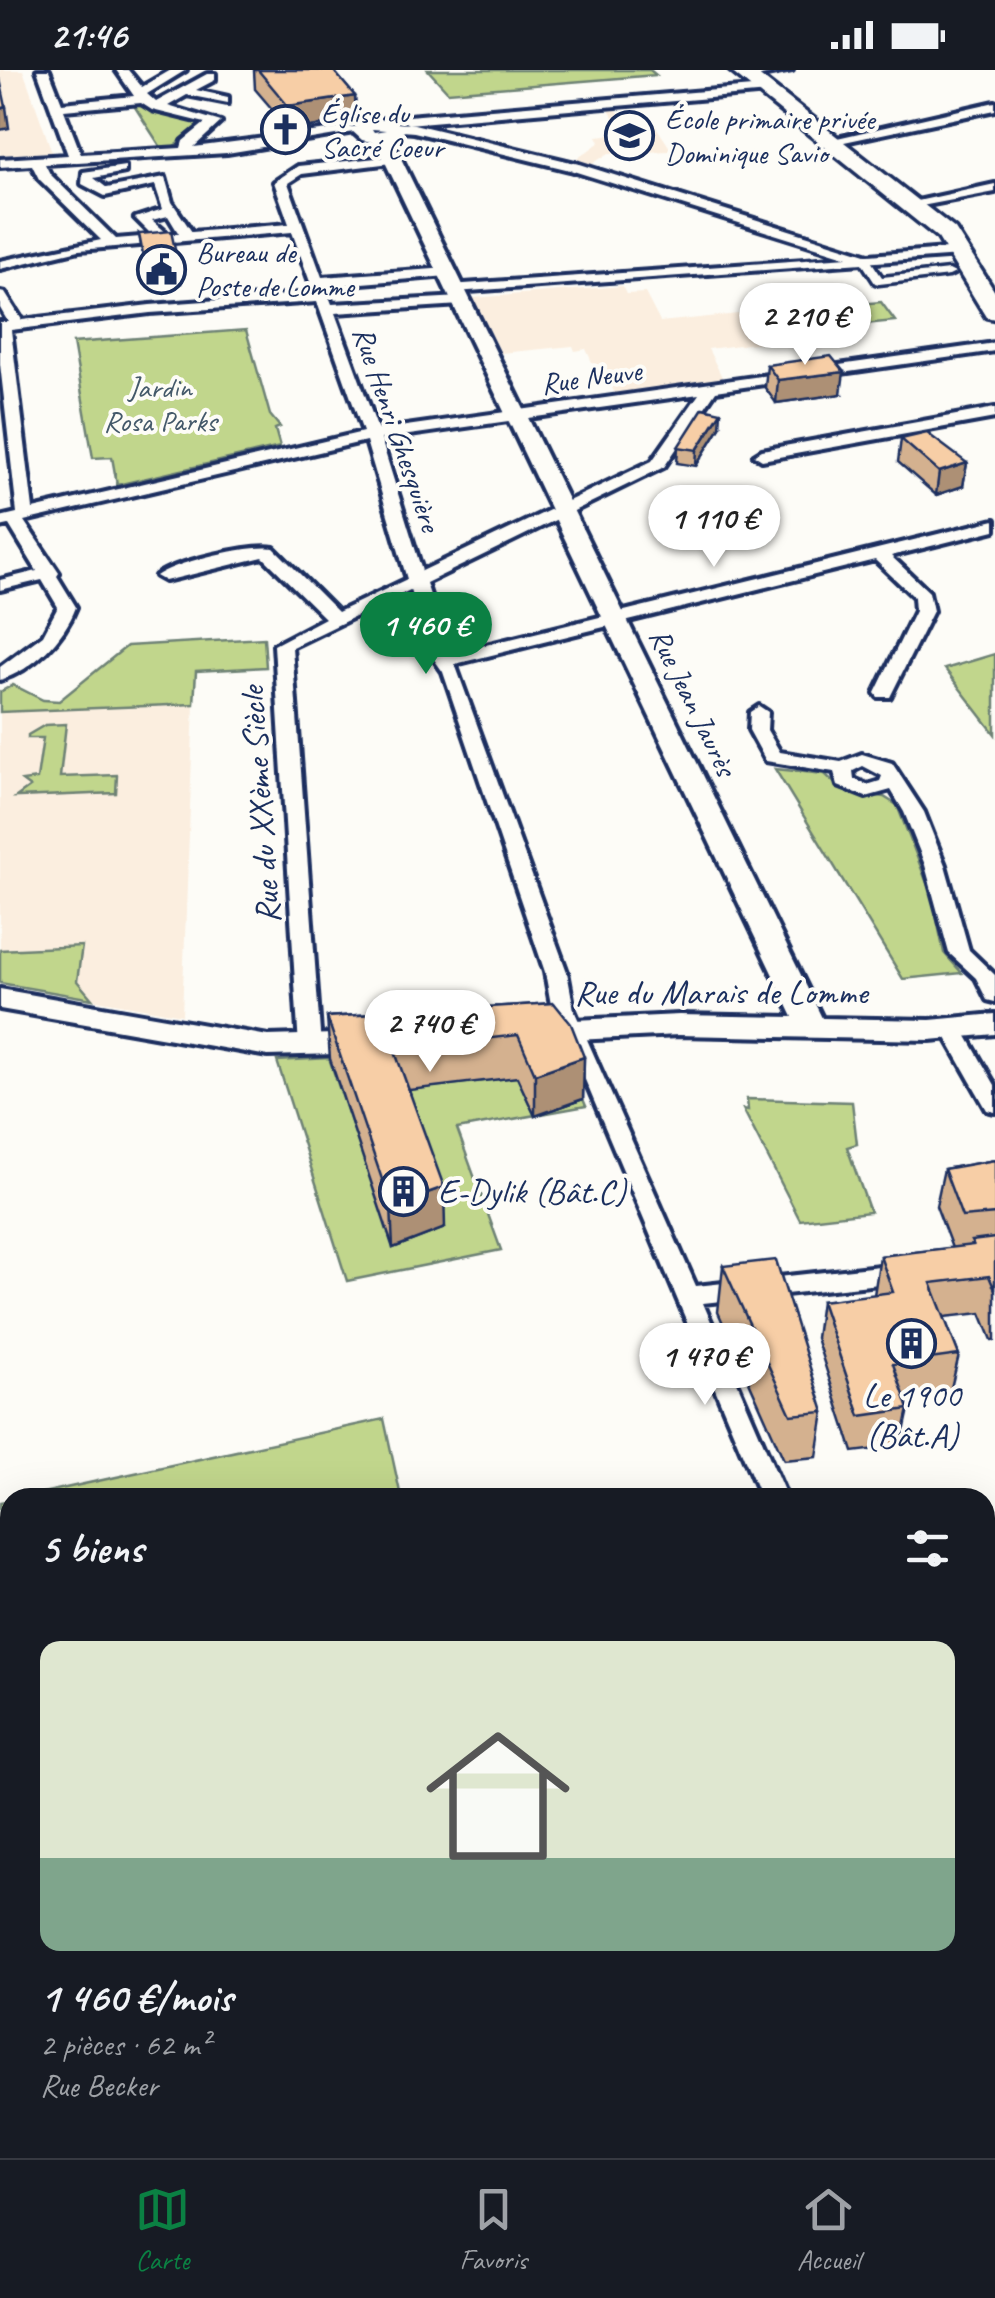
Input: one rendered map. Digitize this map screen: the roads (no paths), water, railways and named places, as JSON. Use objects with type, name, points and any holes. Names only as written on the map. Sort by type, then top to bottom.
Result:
[{"type":"main road","points":[[742,72],[917,209],[995,312]]},
{"type":"main road","points":[[952,259],[995,334]]},
{"type":"street","points":[[43,70],[76,158]]},
{"type":"street","points":[[58,108],[140,96],[180,70]]},
{"type":"street","points":[[742,72],[786,70]]},
{"type":"street","points":[[125,71],[140,96],[156,107],[214,122],[188,144],[187,152]]},
{"type":"street","points":[[156,107],[211,78]]},
{"type":"street","points":[[0,163],[76,158],[158,167],[187,152],[418,123],[764,90]]},
{"type":"street","points":[[184,91],[224,100]]},
{"type":"street","name":"Rue Jean Jaurès","points":[[357,104],[380,129],[812,1028]]},
{"type":"street","points":[[830,140],[995,106]]},
{"type":"street","points":[[418,123],[574,166],[854,252],[865,260],[879,281],[952,259]]},
{"type":"street","name":"Rue Henri Ghesquière","points":[[391,158],[303,170],[281,182],[372,435],[420,596],[444,661],[452,672],[556,972],[562,1010],[589,1064],[770,1488]]},
{"type":"street","points":[[38,161],[44,176],[112,242]]},
{"type":"street","points":[[158,167],[171,211],[188,236]]},
{"type":"street","points":[[917,209],[995,188]]},
{"type":"street","points":[[164,238],[142,218],[171,211]]},
{"type":"street","points":[[0,265],[54,250],[112,242],[296,228]]},
{"type":"street","points":[[7,326],[150,309],[321,296],[865,260],[952,259]]},
{"type":"street","points":[[321,296],[454,287]]},
{"type":"street","points":[[0,296],[7,326],[13,519],[50,573],[67,607],[63,622],[30,656],[0,675]]},
{"type":"street","name":"Rue Neuve","points":[[13,519],[372,435],[995,347]]},
{"type":"street","name":"Rue du XXème Siècle","points":[[310,1048],[282,650],[286,642],[658,464],[710,389]]},
{"type":"street","points":[[762,455],[995,413]]},
{"type":"street","points":[[444,661],[995,525]]},
{"type":"street","points":[[165,576],[257,551],[268,552],[335,618]]},
{"type":"street","points":[[878,553],[922,596],[924,611],[884,692]]},
{"type":"street","points":[[0,585],[50,573]]},
{"type":"street","points":[[758,712],[758,730],[773,758],[842,768],[854,761],[870,761],[885,767],[914,812],[928,847],[959,953],[989,971],[995,995]]},
{"type":"street","points":[[842,768],[845,782],[866,791],[887,786],[892,776]]},
{"type":"street","points":[[0,999],[268,1046],[310,1048],[391,1042]]},
{"type":"street","name":"Rue du Marais de Lomme","points":[[507,1034],[679,1025],[952,1028],[995,1024]]},
{"type":"street","points":[[952,1028],[995,1104]]},
{"type":"street","points":[[687,1296],[938,1268]]},
{"type":"place","name":"Église du Sacré Coeur","points":[[286,130]]},
{"type":"place","name":"École primaire privée Dominique Savio","points":[[630,136]]},
{"type":"place","name":"Bureau de Poste de Lomme","points":[[161,269]]},
{"type":"place","name":"E-Dylik (Bât.C)","points":[[403,1191]]},
{"type":"place","name":"Le 1900 (Bât.A)","points":[[912,1343]]},
{"type":"park label","name":"Jardin Rosa Parks","points":[[160,404]]}]
